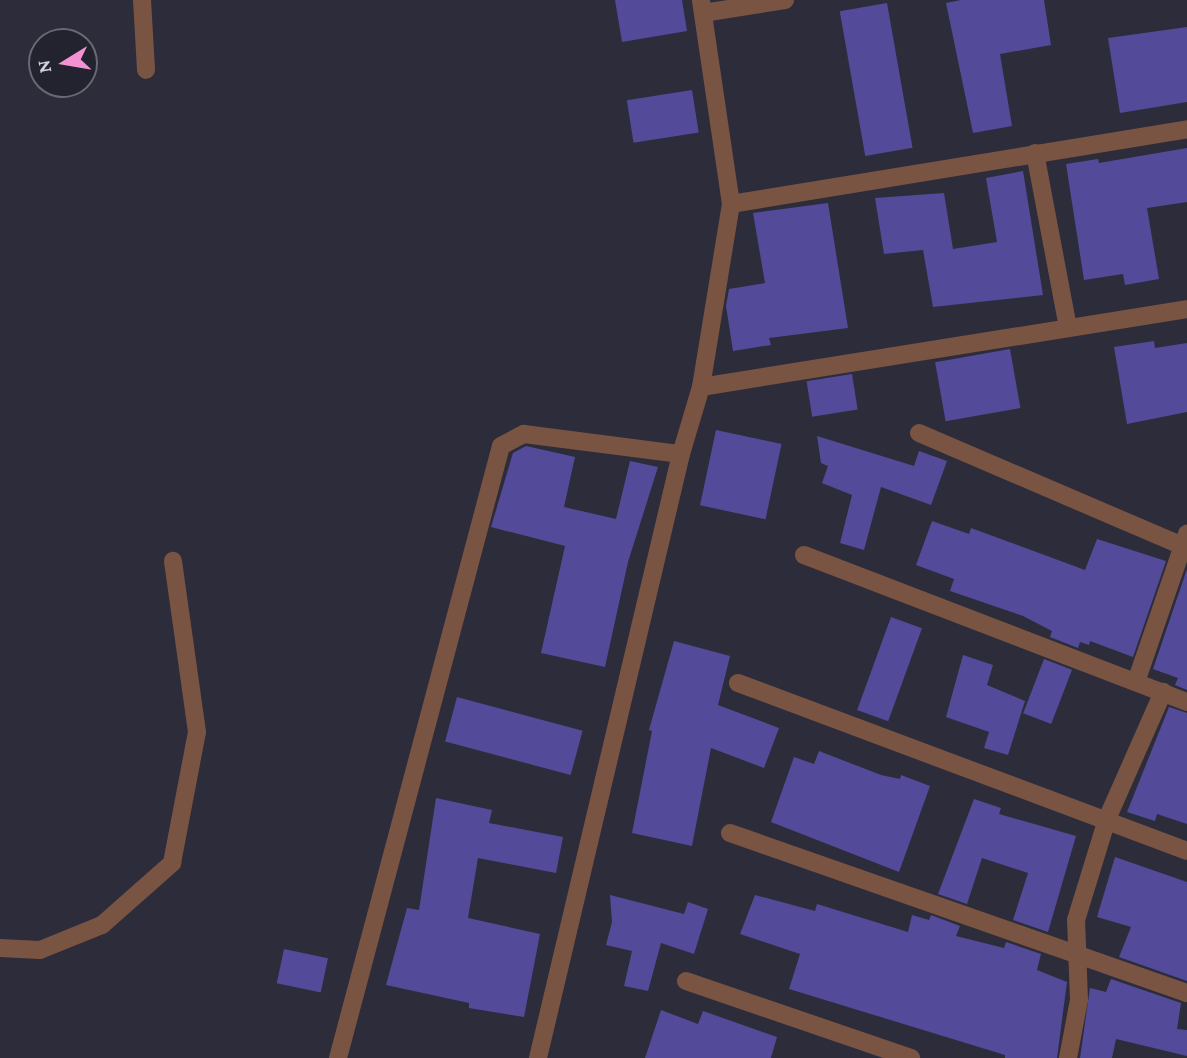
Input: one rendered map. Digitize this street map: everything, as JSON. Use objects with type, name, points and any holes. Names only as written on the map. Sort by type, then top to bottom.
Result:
[{"type":"street","points":[[142,0],[146,70]]},
{"type":"street","points":[[538,1058],[681,454],[701,387],[731,204],[702,7],[785,0]]},
{"type":"street","points":[[731,204],[1187,129]]},
{"type":"street","points":[[1035,153],[1068,328]]},
{"type":"street","points":[[701,387],[1187,309]]},
{"type":"street","points":[[919,433],[1186,543],[1136,682]]},
{"type":"street","points":[[338,1058],[501,446],[524,434],[681,454]]},
{"type":"street","points":[[804,555],[1187,702]]},
{"type":"street","points":[[0,948],[40,950],[102,925],[172,863],[197,732],[173,561]]},
{"type":"street","points":[[738,683],[1187,851]]},
{"type":"street","points":[[1068,1058],[1079,1000],[1076,920],[1107,819],[1163,692]]},
{"type":"street","points":[[730,833],[1187,993]]},
{"type":"street","points":[[686,981],[911,1058]]},
{"type":"building","points":[[615,0],[682,0],[687,31],[622,42]]},
{"type":"building","points":[[961,0],[1044,0],[1051,45],[1000,54],[1012,126],[973,133],[946,3]]},
{"type":"building","points":[[887,3],[913,148],[865,156],[840,11]]},
{"type":"building","points":[[1187,27],[1187,102],[1120,113],[1108,38]]},
{"type":"building","points":[[692,90],[699,132],[634,143],[627,100]]},
{"type":"building","points":[[1187,148],[1187,202],[1147,208],[1159,279],[1125,285],[1123,274],[1084,280],[1066,164],[1098,159],[1099,163]]},
{"type":"building","points":[[1023,171],[1043,295],[933,307],[923,250],[884,254],[875,198],[944,193],[953,249],[997,242],[986,178]]},
{"type":"building","points":[[828,203],[848,328],[769,338],[771,345],[733,351],[726,306],[729,289],[765,283],[753,213]]},
{"type":"building","points":[[1154,341],[1155,348],[1187,343],[1187,412],[1127,424],[1114,347]]},
{"type":"building","points":[[1010,349],[1020,408],[946,421],[935,362]]},
{"type":"building","points":[[852,374],[858,410],[812,417],[807,381]]},
{"type":"building","points":[[716,430],[782,444],[766,519],[700,505]]},
{"type":"building","points":[[817,436],[914,466],[919,451],[947,461],[931,505],[881,487],[864,550],[840,543],[852,495],[822,483],[828,466],[821,463]]},
{"type":"building","points":[[526,446],[575,457],[564,507],[616,519],[630,461],[658,467],[628,562],[605,667],[541,653],[565,546],[491,527],[513,453]]},
{"type":"building","points":[[932,521],[969,534],[971,528],[1085,570],[1097,539],[1166,561],[1133,657],[1090,641],[1089,645],[1080,642],[1078,648],[1050,637],[1052,631],[1023,616],[950,591],[954,579],[916,565]]},
{"type":"building","points":[[1187,569],[1187,690],[1175,685],[1178,678],[1153,669]]},
{"type":"building","points":[[891,617],[922,628],[888,721],[857,710]]},
{"type":"building","points":[[674,641],[730,656],[718,705],[779,728],[764,768],[711,748],[692,846],[632,833],[652,731],[649,730]]},
{"type":"building","points":[[963,655],[993,665],[987,685],[1025,701],[1008,755],[984,748],[989,732],[946,717]]},
{"type":"building","points":[[1044,659],[1072,670],[1051,724],[1023,713]]},
{"type":"building","points":[[457,697],[583,731],[571,775],[445,741]]},
{"type":"building","points":[[1169,707],[1187,713],[1187,824],[1157,814],[1155,821],[1127,812]]},
{"type":"building","points":[[819,751],[881,775],[900,779],[901,775],[930,786],[899,872],[771,822],[794,757],[814,764]]},
{"type":"building","points":[[436,798],[492,810],[489,823],[563,837],[556,873],[478,858],[468,918],[540,934],[524,1017],[469,1008],[469,1003],[386,985],[407,908],[419,910]]},
{"type":"building","points":[[974,799],[1001,808],[999,814],[1076,836],[1048,932],[1013,920],[1028,873],[982,858],[967,904],[938,894]]},
{"type":"building","points":[[1115,857],[1187,882],[1187,981],[1119,957],[1131,927],[1097,917]]},
{"type":"building","points":[[610,895],[684,914],[688,902],[708,909],[694,954],[661,943],[648,991],[624,986],[632,951],[606,945],[612,922]]},
{"type":"building","points":[[755,895],[815,911],[817,904],[908,932],[912,915],[929,920],[931,915],[960,926],[956,936],[1004,948],[1006,942],[1041,954],[1037,970],[1067,982],[1057,1058],[1005,1058],[1005,1055],[789,989],[800,954],[740,934]]},
{"type":"building","points":[[284,949],[328,958],[321,993],[277,983]]},
{"type":"building","points":[[1111,979],[1181,1003],[1177,1029],[1187,1030],[1187,1056],[1116,1039],[1112,1058],[1080,1058],[1090,988],[1106,992]]},
{"type":"building","points":[[661,1010],[698,1024],[703,1011],[777,1037],[771,1058],[645,1058]]}]
